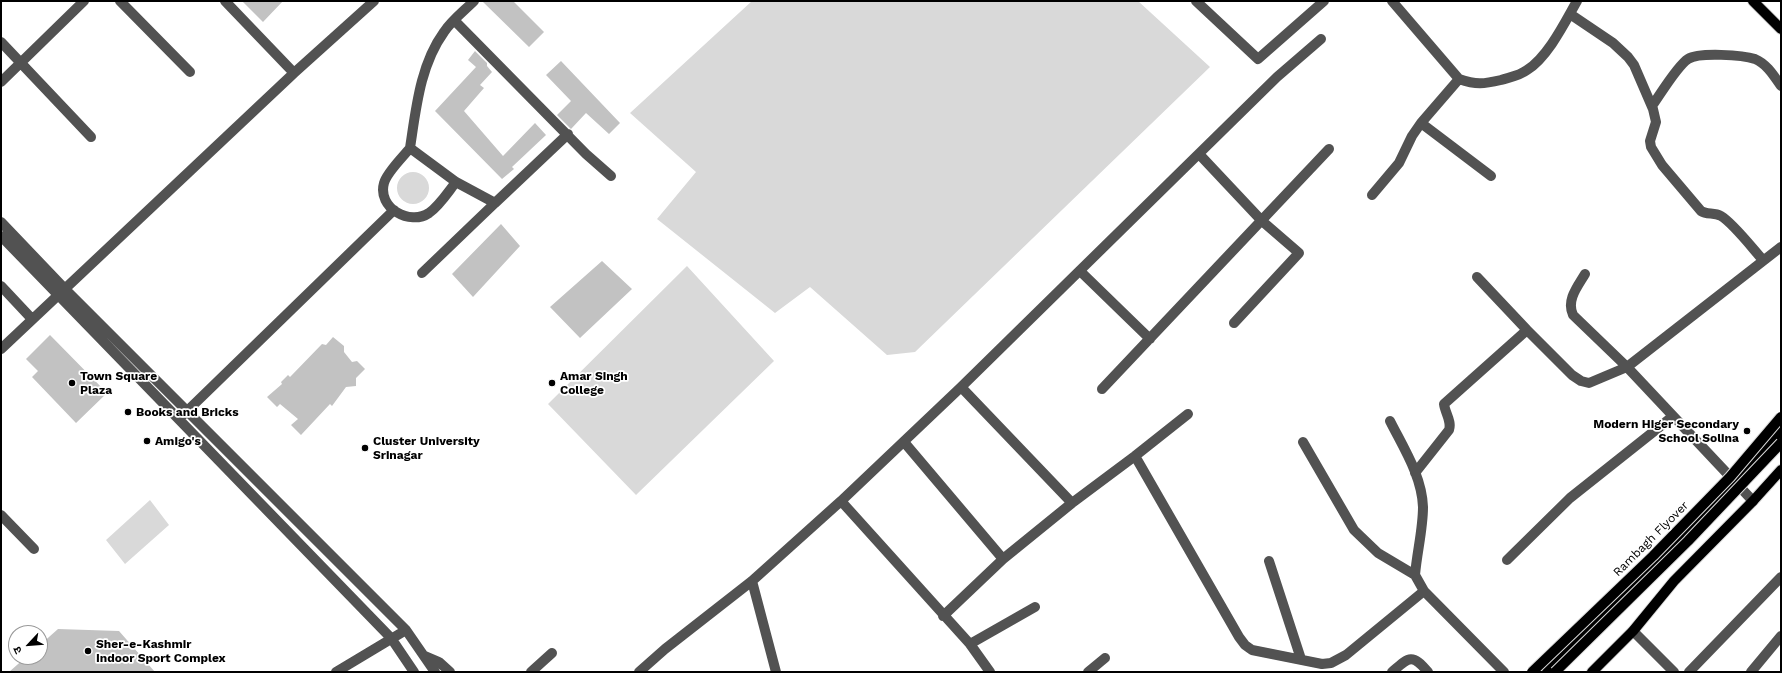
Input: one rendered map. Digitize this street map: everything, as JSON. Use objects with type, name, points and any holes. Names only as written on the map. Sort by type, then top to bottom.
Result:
[{"type":"main road","points":[[1753,1],[1781,29]]},
{"type":"main road","name":"Rambagh Flyover","points":[[1532,672],[1653,556],[1730,477],[1781,417]]},
{"type":"main road","points":[[1547,672],[1670,550],[1781,430]]},
{"type":"main road","points":[[1556,672],[1688,541],[1781,443]]},
{"type":"main road","points":[[1592,672],[1633,631],[1674,582],[1781,470]]},
{"type":"street","points":[[1,82],[84,1]]},
{"type":"street","points":[[120,1],[190,72]]},
{"type":"street","points":[[226,1],[294,73]]},
{"type":"street","points":[[1,349],[294,73],[374,1]]},
{"type":"street","points":[[456,182],[436,207],[422,216],[415,218],[407,217],[394,210],[385,197],[383,190],[386,177],[410,148],[417,104],[433,50],[444,31],[474,1]]},
{"type":"street","points":[[1196,1],[1258,59],[1324,1]]},
{"type":"street","points":[[1392,1],[1459,79],[1471,83],[1483,84],[1516,76],[1528,70],[1557,38],[1577,1]]},
{"type":"street","points":[[1570,14],[1613,43],[1628,57],[1637,72],[1652,106],[1656,122],[1650,141],[1651,147],[1662,165],[1701,211],[1705,213],[1714,213],[1723,217],[1763,260]]},
{"type":"street","points":[[454,20],[611,176]]},
{"type":"street","points":[[639,672],[665,649],[752,581],[841,501],[961,387],[1277,77],[1321,38]]},
{"type":"street","points":[[1,42],[91,137]]},
{"type":"street","points":[[1652,106],[1681,66],[1688,59],[1699,56],[1726,55],[1755,59],[1766,67],[1781,86]]},
{"type":"street","points":[[1372,195],[1399,164],[1412,136],[1421,123],[1459,79]]},
{"type":"street","points":[[1421,123],[1491,176]]},
{"type":"street","points":[[422,273],[568,134]]},
{"type":"street","points":[[410,148],[456,182],[495,203]]},
{"type":"street","points":[[1102,389],[1329,149]]},
{"type":"street","points":[[1198,154],[1262,221],[1299,253],[1234,323]]},
{"type":"street","points":[[179,419],[394,210]]},
{"type":"street","points":[[1,222],[61,291],[179,419],[391,638],[414,672]]},
{"type":"street","points":[[1,236],[187,410],[406,630],[435,672]]},
{"type":"street","points":[[1477,277],[1527,330],[1581,381],[1590,383],[1600,380],[1627,367],[1781,247]]},
{"type":"street","points":[[1080,271],[1150,339]]},
{"type":"street","points":[[1585,274],[1573,295],[1570,309],[1573,315],[1627,367],[1672,417],[1753,501]]},
{"type":"street","points":[[1,286],[32,319]]},
{"type":"street","points":[[1415,473],[1449,430],[1450,426],[1444,410],[1444,404],[1527,330]]},
{"type":"street","points":[[961,387],[1072,503]]},
{"type":"street","points":[[943,616],[1003,559],[1072,503],[1188,414]]},
{"type":"street","points":[[1507,560],[1570,498],[1672,417]]},
{"type":"street","points":[[1390,421],[1415,473],[1423,507],[1415,575]]},
{"type":"street","points":[[904,442],[1003,559]]},
{"type":"street","points":[[1303,442],[1354,530],[1378,553],[1415,575],[1424,591],[1504,672]]},
{"type":"street","points":[[1135,456],[1244,645],[1252,650],[1322,664],[1339,660],[1424,591]]},
{"type":"street","points":[[841,501],[943,616],[970,644],[990,672]]},
{"type":"street","points":[[1,514],[34,549]]},
{"type":"street","points":[[1269,561],[1301,659]]},
{"type":"street","points":[[1689,672],[1781,577]]},
{"type":"street","points":[[752,581],[776,672]]},
{"type":"street","points":[[970,644],[1034,607]]},
{"type":"street","points":[[336,672],[406,630]]},
{"type":"street","points":[[1633,631],[1674,672]]},
{"type":"street","points":[[1751,672],[1781,636]]},
{"type":"street","points":[[531,672],[552,653]]},
{"type":"street","points":[[425,656],[439,662],[450,672]]},
{"type":"street","points":[[1088,672],[1106,658]]},
{"type":"street","points":[[1392,672],[1405,661],[1411,659],[1416,660],[1428,672]]},
{"type":"shaded area","points":[[752,1],[1138,1],[1210,67],[915,352],[887,355],[810,287],[775,313],[657,219],[696,172],[630,113]]},
{"type":"shaded area","points":[[410,172],[416,172],[425,176],[429,188],[425,200],[416,204],[410,204],[401,200],[397,191],[397,185],[401,176]]},
{"type":"shaded area","points":[[687,266],[774,361],[636,495],[548,404]]},
{"type":"shaded area","points":[[150,500],[169,525],[125,564],[106,540]]},
{"type":"building","points":[[242,1],[283,1],[263,22]]},
{"type":"building","points":[[482,1],[513,1],[544,32],[529,47]]},
{"type":"building","points":[[475,51],[487,63],[487,66],[492,72],[480,85],[484,88],[464,111],[503,156],[535,123],[546,135],[512,167],[514,169],[502,179],[435,111],[476,67],[468,60]]},
{"type":"building","points":[[561,61],[620,123],[609,134],[586,113],[571,129],[557,115],[571,101],[546,75]]},
{"type":"building","points":[[501,224],[520,246],[473,297],[452,274]]},
{"type":"building","points":[[602,261],[632,289],[580,338],[550,307]]},
{"type":"building","points":[[50,335],[107,393],[76,423],[32,377],[38,371],[26,359]]},
{"type":"building","points":[[333,337],[344,346],[344,352],[352,362],[357,361],[365,369],[356,378],[356,386],[346,387],[332,406],[330,404],[301,435],[291,425],[298,419],[280,404],[277,407],[267,397],[282,384],[281,382],[288,375],[290,377],[322,344],[326,345]]},
{"type":"building","name":"Sher-e-Kashmir Indoor Sport Complex","points":[[58,629],[119,631],[155,672],[9,672],[17,665],[48,665],[48,638]]},
{"type":"place","name":"Town Square Plaza","points":[[72,383]]},
{"type":"place","name":"Amar Singh College","points":[[552,383]]},
{"type":"place","name":"Books and Bricks","points":[[128,412]]},
{"type":"place","name":"Modern Higer Secondary School Solina","points":[[1747,431]]},
{"type":"place","name":"Amigo's","points":[[147,441]]},
{"type":"place","name":"Cluster University Srinagar","points":[[365,448]]},
{"type":"place","name":"Sher-e-Kashmir Indoor Sport Complex","points":[[88,651]]}]
